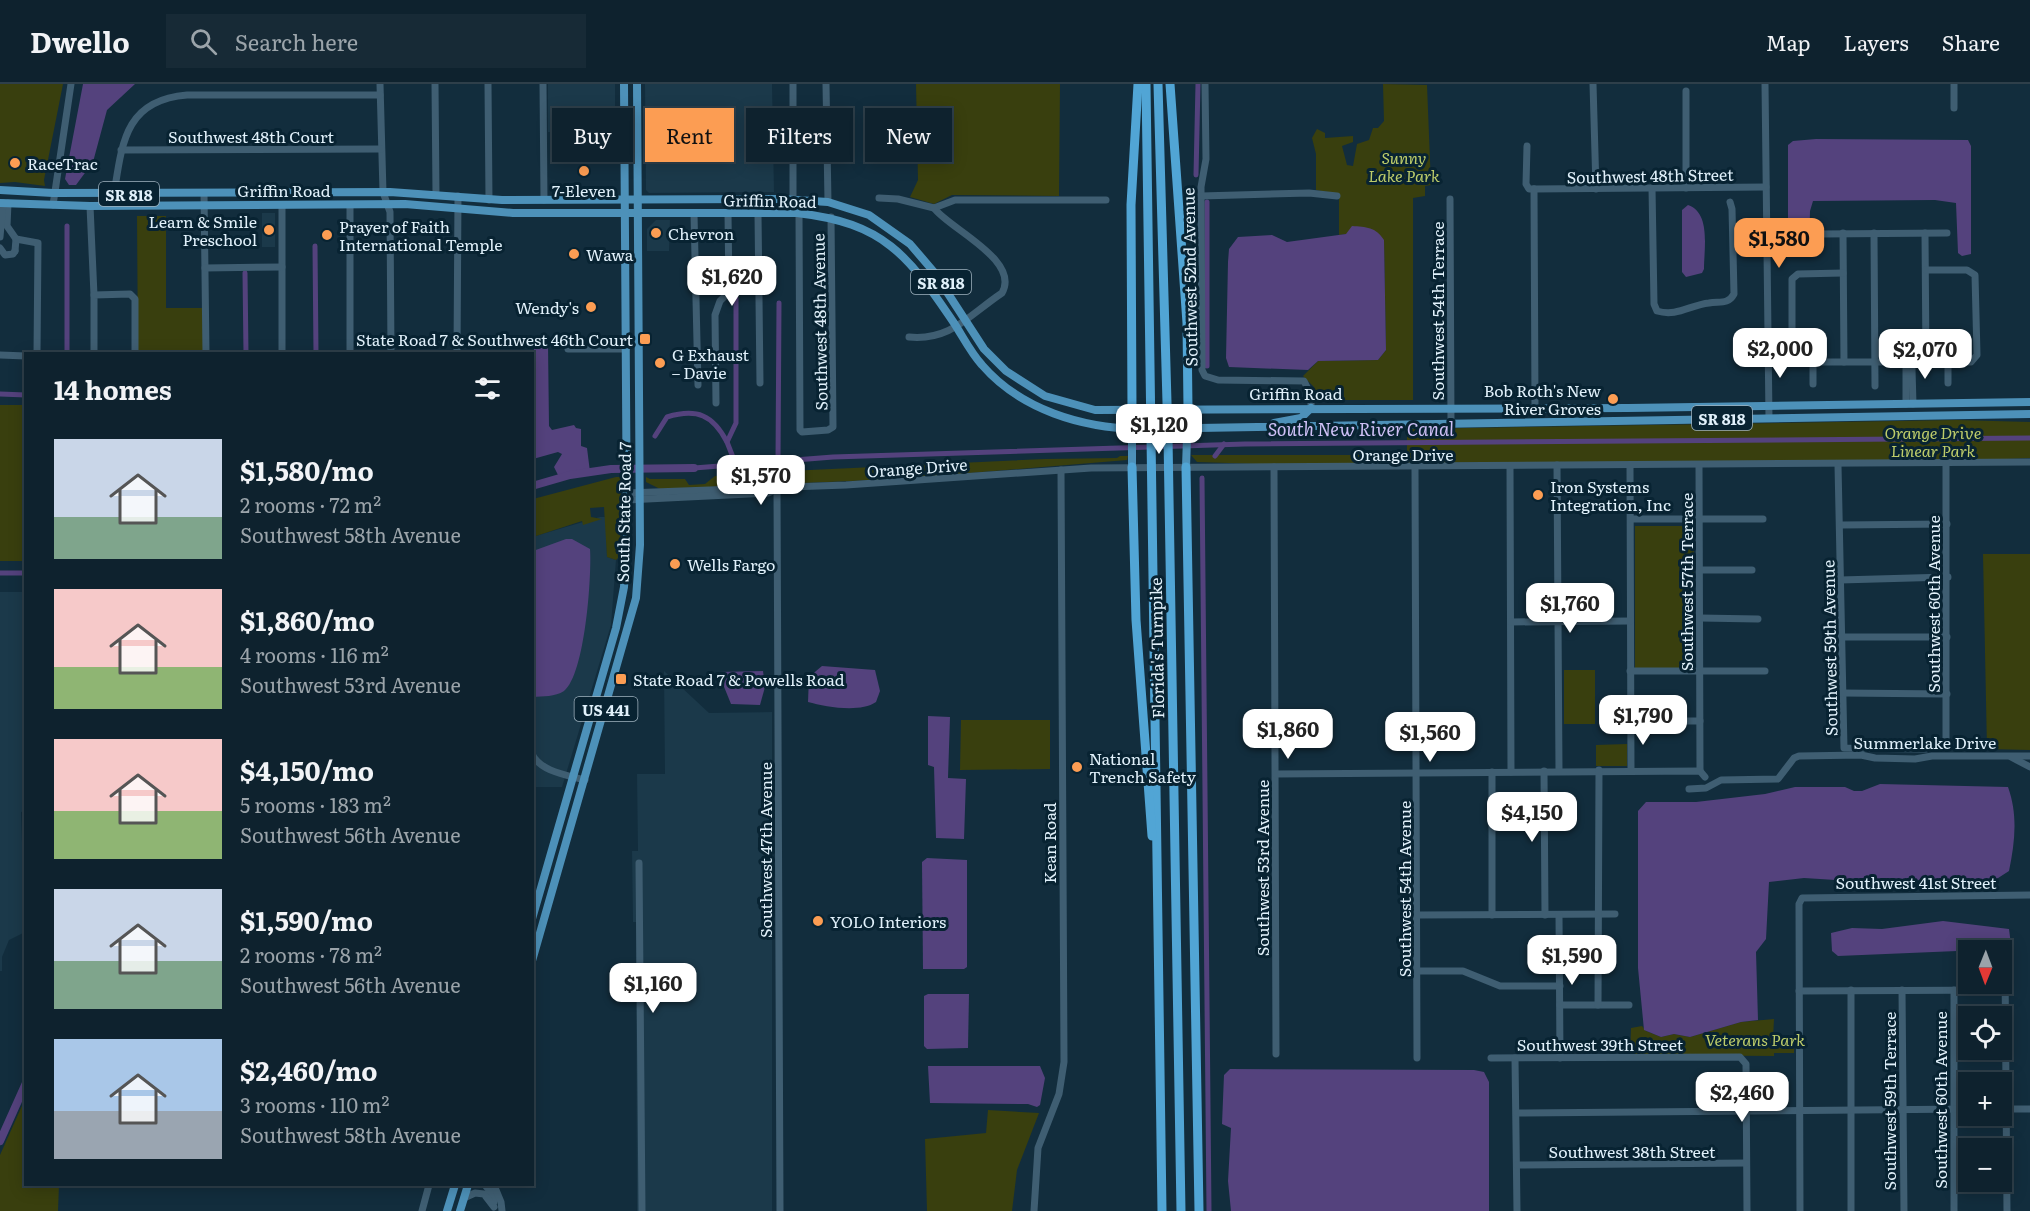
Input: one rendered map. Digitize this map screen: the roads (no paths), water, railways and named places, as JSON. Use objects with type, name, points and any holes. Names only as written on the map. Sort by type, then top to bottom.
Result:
[{"type":"highway","points":[[1132,410],[1131,205],[1138,84]]},
{"type":"highway","name":"Florida's Turnpike","points":[[1146,84],[1162,1211]]},
{"type":"highway","name":"Florida's Turnpike","points":[[1158,84],[1171,625],[1181,1211]]},
{"type":"highway","points":[[1170,84],[1188,342],[1188,409]]},
{"type":"highway","points":[[1132,467],[1136,620],[1151,829],[1156,861]]},
{"type":"highway","points":[[1186,467],[1199,1211]]},
{"type":"main road","name":"South State Road 7","points":[[534,911],[616,628],[625,576],[627,456],[624,84]]},
{"type":"main road","name":"South State Road 7","points":[[534,954],[623,651],[633,614],[638,580],[637,84]]},
{"type":"main road","name":"Griffin Road","points":[[0,190],[114,194],[383,192],[436,194],[489,200],[793,199],[828,202],[869,215],[897,232],[928,264],[997,363],[1028,387],[1054,399],[1080,407],[1132,410],[1648,408],[2030,402]]},
{"type":"main road","name":"Griffin Road","points":[[4,203],[90,206],[386,204],[513,213],[799,213],[831,216],[870,231],[907,258],[982,365],[1005,386],[1033,405],[1064,418],[1131,433],[1255,427],[1604,419],[2030,414]]},
{"type":"main road","points":[[626,349],[634,356],[639,369]]},
{"type":"main road","points":[[1850,416],[1853,412],[1901,411],[1910,404]]},
{"type":"main road","points":[[1255,427],[1301,418],[1311,408],[1316,418],[1326,426]]},
{"type":"main road","points":[[1604,419],[1623,414],[1628,408]]},
{"type":"main road","points":[[1634,419],[1639,411],[1648,408]]},
{"type":"main road","points":[[1186,467],[1188,409]]},
{"type":"main road","points":[[1132,410],[1132,467]]},
{"type":"main road","points":[[616,628],[618,643],[623,651]]},
{"type":"main road","points":[[447,1211],[455,1186]]},
{"type":"main road","points":[[460,1211],[468,1186]]},
{"type":"street","points":[[53,205],[70,84]]},
{"type":"street","points":[[380,84],[383,192],[390,212],[391,352]]},
{"type":"street","points":[[435,84],[436,194]]},
{"type":"street","points":[[488,84],[489,200]]},
{"type":"street","points":[[543,84],[544,200]]},
{"type":"street","points":[[793,84],[793,199]]},
{"type":"street","points":[[826,84],[828,202]]},
{"type":"street","name":"Southwest 52nd Avenue","points":[[1205,84],[1206,159],[1201,196],[1202,370],[1205,376],[1218,380],[1304,381],[1309,386],[1311,408]]},
{"type":"street","points":[[1593,84],[1596,189]]},
{"type":"street","points":[[1765,84],[1768,418]]},
{"type":"street","points":[[1954,84],[1954,108]]},
{"type":"street","points":[[1686,91],[1686,188]]},
{"type":"street","points":[[114,194],[126,132],[141,111],[164,99],[187,95],[380,95]]},
{"type":"street","points":[[1527,146],[1526,184],[1529,189],[1534,189],[1535,408]]},
{"type":"street","name":"Southwest 48th Court","points":[[121,150],[381,149]]},
{"type":"street","name":"Southwest 48th Street","points":[[1534,189],[1766,187]]},
{"type":"street","points":[[1652,188],[1654,304],[1657,311],[1665,313],[1686,311],[1708,303],[1725,303],[1732,299],[1734,284],[1730,202]]},
{"type":"street","points":[[204,193],[206,352]]},
{"type":"street","points":[[1201,196],[1309,193],[1336,196]]},
{"type":"street","points":[[456,352],[458,196]]},
{"type":"street","points":[[879,198],[898,199],[934,208],[974,239],[1002,270],[1005,279],[1002,293],[957,327],[931,339],[909,337]]},
{"type":"street","name":"Southwest 54th Terrace","points":[[1450,199],[1451,423]]},
{"type":"street","points":[[934,208],[955,200],[1106,200]]},
{"type":"street","points":[[0,237],[4,203]]},
{"type":"street","points":[[4,203],[7,226],[18,245]]},
{"type":"street","points":[[282,205],[282,352]]},
{"type":"street","points":[[350,205],[350,352]]},
{"type":"street","points":[[90,206],[94,352]]},
{"type":"street","points":[[716,403],[715,315],[720,301],[729,292],[728,213]]},
{"type":"street","name":"Southwest 48th Avenue","points":[[799,213],[800,430],[817,431],[833,427],[831,216]]},
{"type":"street","points":[[694,214],[698,385]]},
{"type":"street","points":[[758,214],[760,383]]},
{"type":"street","points":[[1843,233],[1844,362]]},
{"type":"street","points":[[1874,233],[1875,386]]},
{"type":"street","points":[[1925,233],[1926,362]]},
{"type":"street","points":[[1822,234],[1947,233]]},
{"type":"street","points":[[18,245],[38,243],[38,352]]},
{"type":"street","points":[[0,249],[5,255],[13,254],[18,245]]},
{"type":"street","points":[[205,268],[282,267]]},
{"type":"street","points":[[1843,273],[1793,276],[1792,354],[1794,360],[1813,363],[1974,360],[1977,347],[1976,279],[1973,273],[1967,270],[1926,270]]},
{"type":"street","points":[[93,295],[130,294],[135,299],[135,352]]},
{"type":"street","points":[[568,348],[626,349]]},
{"type":"street","points":[[0,355],[24,356]]},
{"type":"street","points":[[1909,362],[1912,369],[1910,404]]},
{"type":"street","points":[[1948,362],[1948,383]]},
{"type":"street","points":[[1813,363],[1813,384]]},
{"type":"street","name":"Orange Drive","points":[[627,496],[705,497],[768,493],[777,489],[1132,467],[1415,468],[2030,462]]},
{"type":"street","name":"Southwest 60th Avenue","points":[[1946,464],[1948,577],[1946,743]]},
{"type":"street","points":[[1557,465],[1559,771]]},
{"type":"street","points":[[1276,774],[1631,771],[1630,465]]},
{"type":"street","name":"Southwest 57th Terrace","points":[[1631,771],[1702,774],[1699,465]]},
{"type":"street","name":"Southwest 59th Avenue","points":[[1838,465],[1844,748],[1926,749]]},
{"type":"street","points":[[1510,466],[1511,772]]},
{"type":"street","name":"Southwest 53rd Avenue","points":[[1274,467],[1276,1054]]},
{"type":"street","name":"Southwest 54th Avenue","points":[[1415,468],[1418,773],[1417,1058]]},
{"type":"street","name":"Kean Road","points":[[1034,1211],[1038,1148],[1059,1094],[1064,1062],[1061,470]]},
{"type":"street","name":"Orange Drive","points":[[639,496],[715,488],[768,486],[777,489]]},
{"type":"street","points":[[705,497],[715,488]]},
{"type":"street","name":"Southwest 47th Avenue","points":[[777,489],[780,1211]]},
{"type":"street","points":[[1631,519],[1762,519]]},
{"type":"street","points":[[1841,525],[1947,524]]},
{"type":"street","points":[[1700,570],[1752,570]]},
{"type":"street","points":[[1840,580],[1948,577]]},
{"type":"street","points":[[1700,618],[1758,619]]},
{"type":"street","points":[[1511,622],[1630,621]]},
{"type":"street","points":[[1841,637],[1947,637]]},
{"type":"street","points":[[1630,671],[1765,671]]},
{"type":"street","points":[[1842,693],[1947,694]]},
{"type":"street","points":[[1631,721],[1700,721]]},
{"type":"street","name":"Summerlake Drive","points":[[1689,789],[1706,788],[1722,780],[1778,779],[1783,777],[1794,758],[1799,756],[1861,755],[1875,758],[1915,759],[1932,756],[2028,756]]},
{"type":"street","points":[[2009,756],[2027,766],[2028,756]]},
{"type":"street","points":[[534,759],[549,769],[585,780]]},
{"type":"street","points":[[1598,1005],[1599,770]]},
{"type":"street","points":[[1544,771],[1545,915]]},
{"type":"street","points":[[1492,772],[1492,915]]},
{"type":"street","points":[[639,863],[642,1211]]},
{"type":"street","name":"Southwest 41st Street","points":[[1799,991],[1799,904],[1802,898],[1841,895],[2030,895]]},
{"type":"street","points":[[534,914],[546,915]]},
{"type":"street","points":[[1418,915],[1615,914]]},
{"type":"street","points":[[1559,915],[1560,1058]]},
{"type":"street","points":[[1418,970],[1463,971],[1500,986],[1560,986]]},
{"type":"street","points":[[1851,990],[1851,1211]]},
{"type":"street","name":"Southwest 59th Terrace","points":[[1902,990],[1904,1211]]},
{"type":"street","name":"Southwest 60th Avenue","points":[[1954,990],[1954,1211]]},
{"type":"street","points":[[1800,1211],[1799,991],[1958,990]]},
{"type":"street","points":[[2004,1072],[2005,994]]},
{"type":"street","points":[[1560,1005],[1629,1005]]},
{"type":"street","name":"Southwest 39th Street","points":[[1491,1058],[1740,1056],[1746,1064],[1747,1110]]},
{"type":"street","points":[[1515,1058],[1517,1211]]},
{"type":"street","points":[[2012,1109],[2030,1109]]},
{"type":"street","points":[[1747,1110],[1747,1211]]},
{"type":"street","points":[[1516,1113],[1958,1110]]},
{"type":"street","points":[[2004,1126],[2007,1211]]},
{"type":"street","name":"Southwest 38th Street","points":[[1517,1165],[1746,1163]]},
{"type":"street","points":[[422,1211],[429,1186]]},
{"type":"street","points":[[486,1186],[493,1195],[494,1209]]},
{"type":"street","points":[[495,1186],[502,1211]]},
{"type":"street","points":[[464,1198],[476,1193],[484,1194],[494,1209]]},
{"type":"waterway","points":[[1196,175],[1198,84]]},
{"type":"waterway","points":[[1207,202],[1207,366]]},
{"type":"waterway","points":[[67,226],[67,352]]},
{"type":"waterway","points":[[315,246],[316,352]]},
{"type":"waterway","points":[[245,273],[246,352]]},
{"type":"waterway","points":[[736,299],[736,423],[727,442],[736,465]]},
{"type":"waterway","points":[[778,461],[779,303]]},
{"type":"waterway","points":[[0,394],[24,395]]},
{"type":"waterway","points":[[655,436],[667,417],[687,413],[710,420],[727,442]]},
{"type":"waterway","name":"South New River Canal","points":[[694,468],[833,457],[1245,444],[2030,438]]},
{"type":"waterway","points":[[1215,456],[1224,444]]},
{"type":"waterway","points":[[534,485],[570,475],[611,469],[694,468]]},
{"type":"waterway","points":[[1202,478],[1209,1211]]},
{"type":"waterway","points":[[0,573],[24,573]]},
{"type":"waterway","points":[[0,1141],[24,1087]]},
{"type":"place","name":"RaceTrac","points":[[15,163]]},
{"type":"place","name":"7-Eleven","points":[[584,171]]},
{"type":"place","name":"Learn & Smile Preschool","points":[[269,230]]},
{"type":"place","name":"Chevron","points":[[656,233]]},
{"type":"place","name":"Prayer of Faith International Temple","points":[[327,235]]},
{"type":"place","name":"Wawa","points":[[574,254]]},
{"type":"place","name":"Wendy's","points":[[591,307]]},
{"type":"place","name":"State Road 7 & Southwest 46th Court","points":[[645,339]]},
{"type":"place","name":"G Exhaust – Davie","points":[[660,363]]},
{"type":"place","name":"Bob Roth's New River Groves","points":[[1613,399]]},
{"type":"place","name":"Iron Systems Integration, Inc","points":[[1538,495]]},
{"type":"place","name":"Wells Fargo","points":[[675,564]]},
{"type":"place","name":"State Road 7 & Powells Road","points":[[621,679]]},
{"type":"place","name":"National Trench Safety","points":[[1077,767]]},
{"type":"place","name":"YOLO Interiors","points":[[818,921]]},
{"type":"park label","name":"Sunny Lake Park","points":[[1404,166]]},
{"type":"park label","name":"Orange Drive Linear Park","points":[[1933,441]]},
{"type":"park label","name":"Veterans Park","points":[[1755,1039]]}]
